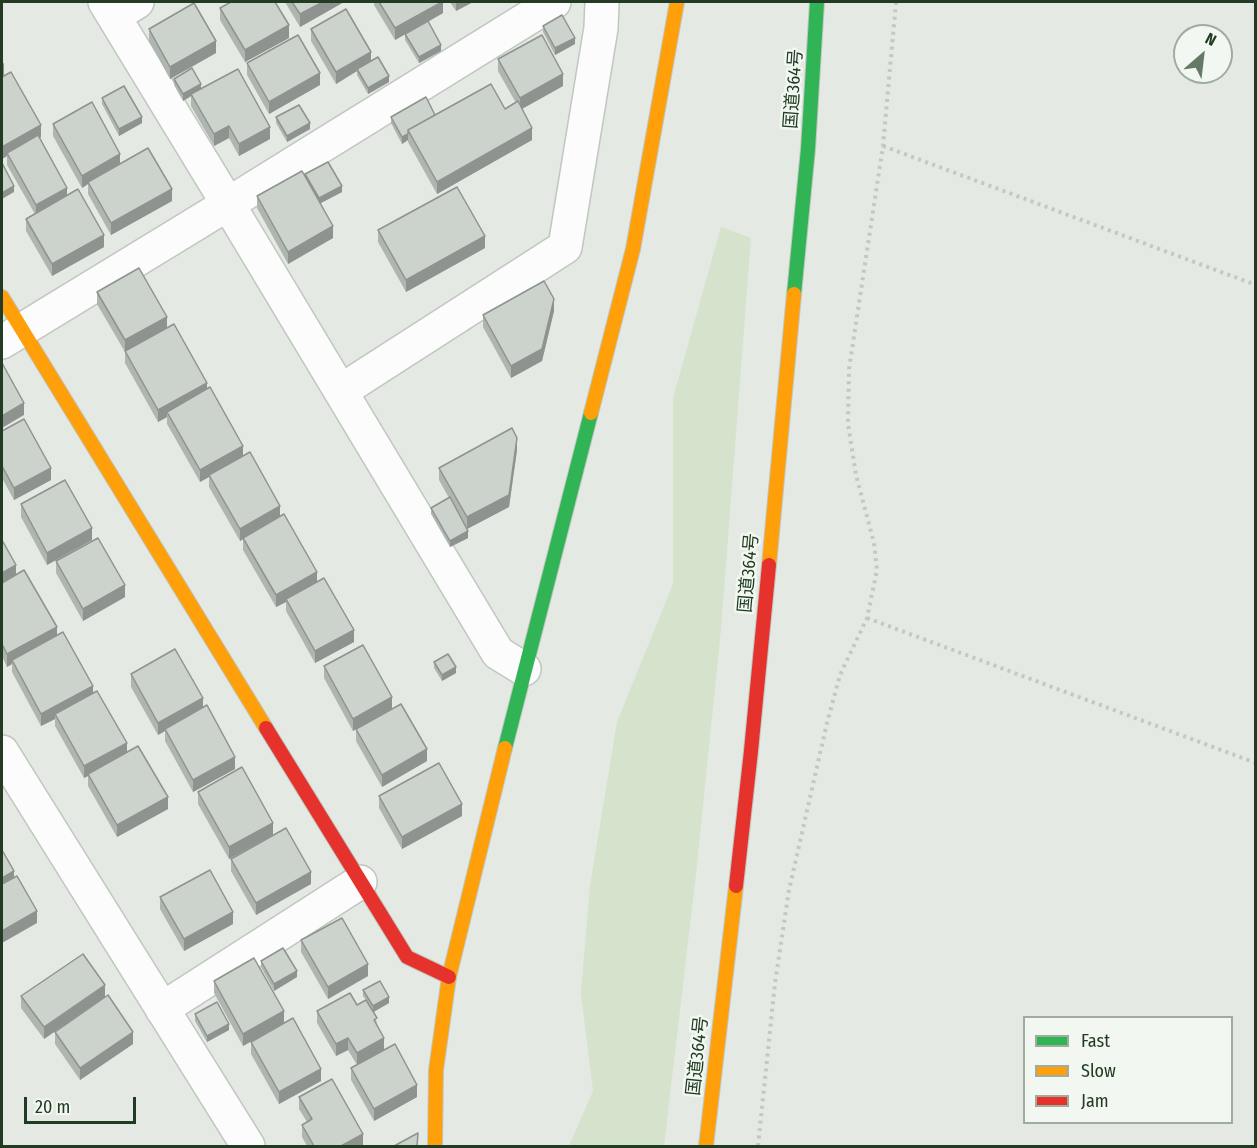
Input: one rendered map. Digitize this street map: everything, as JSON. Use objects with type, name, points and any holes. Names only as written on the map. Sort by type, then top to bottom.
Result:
[{"type":"main road","points":[[435,1146],[436,1070],[449,977],[524,669],[633,249],[677,2]]},
{"type":"main road","name":"国道364号","points":[[706,1146],[751,751],[808,149],[818,2]]},
{"type":"main road","points":[[2,297],[11,336],[406,957],[449,977]]},
{"type":"street","points":[[11,336],[554,2]]},
{"type":"street","points":[[341,391],[565,247],[601,28],[602,2]]},
{"type":"street","points":[[118,6],[228,204],[498,653],[524,669]]},
{"type":"street","points":[[2,752],[248,1146]]},
{"type":"street","points":[[162,1009],[360,882]]},
{"type":"path","points":[[758,1146],[789,890],[840,675],[867,618],[877,570],[874,543],[856,476],[848,424],[849,369],[883,146],[896,2]]},
{"type":"path","points":[[883,146],[1256,285]]},
{"type":"path","points":[[867,618],[1256,763]]},
{"type":"green space","points":[[721,227],[751,238],[721,629],[696,874],[664,1146],[569,1146],[593,1091],[581,993],[590,886],[617,722],[673,584],[673,398]]},
{"type":"building","points":[[231,2],[275,2],[289,25],[245,50],[220,8]]},
{"type":"building","points":[[292,2],[323,2],[300,14]]},
{"type":"building","points":[[379,2],[442,2],[395,28]]},
{"type":"building","points":[[194,3],[216,41],[170,67],[149,29]]},
{"type":"building","points":[[346,9],[371,52],[336,72],[311,29]]},
{"type":"building","points":[[562,15],[575,38],[555,48],[543,26]]},
{"type":"building","points":[[428,21],[441,45],[419,57],[405,34]]},
{"type":"building","points":[[298,35],[320,73],[269,102],[247,63]]},
{"type":"building","points":[[542,35],[563,74],[520,98],[498,59]]},
{"type":"building","points":[[378,57],[389,76],[368,88],[357,69]]},
{"type":"building","points":[[192,68],[201,84],[183,94],[174,79]]},
{"type":"building","points":[[238,69],[270,127],[239,144],[229,126],[214,134],[191,94]]},
{"type":"building","points":[[11,72],[41,125],[2,147],[2,77]]},
{"type":"building","points":[[491,84],[505,109],[518,101],[532,128],[437,182],[408,130]]},
{"type":"building","points":[[124,86],[142,117],[119,129],[102,98]]},
{"type":"building","points":[[426,97],[435,115],[408,130],[408,134],[402,137],[391,117]]},
{"type":"building","points":[[92,102],[120,154],[82,176],[53,124]]},
{"type":"building","points":[[299,105],[310,123],[287,136],[276,117]]},
{"type":"building","points":[[38,135],[67,188],[36,205],[7,153]]},
{"type":"building","points":[[148,148],[172,189],[111,223],[88,182]]},
{"type":"building","points":[[328,162],[342,186],[319,198],[305,174]]},
{"type":"building","points":[[2,163],[14,186],[2,193]]},
{"type":"building","points":[[302,171],[333,226],[288,252],[257,196]]},
{"type":"building","points":[[457,187],[485,236],[406,280],[378,230]]},
{"type":"building","points":[[78,189],[104,235],[52,264],[26,219]]},
{"type":"building","points":[[139,268],[167,317],[125,340],[97,292]]},
{"type":"building","points":[[544,281],[554,299],[542,349],[511,366],[483,315]]},
{"type":"building","points":[[174,324],[207,383],[158,410],[125,351]]},
{"type":"building","points":[[2,363],[24,403],[2,416]]},
{"type":"building","points":[[210,387],[243,446],[200,470],[167,412]]},
{"type":"building","points":[[24,419],[51,468],[14,488],[2,466],[2,431]]},
{"type":"building","points":[[512,428],[517,438],[509,495],[467,517],[439,468]]},
{"type":"building","points":[[250,452],[280,506],[240,529],[209,475]]},
{"type":"building","points":[[65,480],[92,528],[47,553],[21,504]]},
{"type":"building","points":[[450,497],[468,531],[450,541],[431,508]]},
{"type":"building","points":[[284,514],[317,572],[276,595],[243,538]]},
{"type":"building","points":[[98,538],[125,585],[83,609],[56,561]]},
{"type":"building","points":[[2,540],[16,565],[2,573]]},
{"type":"building","points":[[24,570],[57,627],[7,654],[2,644],[2,583]]},
{"type":"building","points":[[324,578],[354,630],[315,651],[286,599]]},
{"type":"building","points":[[63,632],[93,686],[41,714],[12,660]]},
{"type":"building","points":[[363,645],[392,697],[353,719],[324,666]]},
{"type":"building","points":[[175,649],[203,698],[158,723],[131,674]]},
{"type":"building","points":[[448,654],[456,667],[442,675],[434,662]]},
{"type":"building","points":[[97,691],[127,743],[84,766],[55,714]]},
{"type":"building","points":[[401,704],[427,749],[382,775],[356,729]]},
{"type":"building","points":[[207,705],[235,757],[193,780],[165,729]]},
{"type":"building","points":[[138,746],[168,797],[117,825],[88,774]]},
{"type":"building","points":[[439,763],[462,804],[402,837],[379,796]]},
{"type":"building","points":[[242,767],[273,823],[229,847],[198,792]]},
{"type":"building","points":[[286,828],[311,872],[256,903],[231,859]]},
{"type":"building","points":[[2,850],[14,871],[2,878]]},
{"type":"building","points":[[210,870],[233,912],[184,939],[160,897]]},
{"type":"building","points":[[17,876],[37,911],[2,931],[2,884]]},
{"type":"building","points":[[342,918],[368,964],[328,987],[301,940]]},
{"type":"building","points":[[283,948],[297,971],[274,984],[261,961]]},
{"type":"building","points":[[83,954],[105,985],[44,1027],[21,996]]},
{"type":"building","points":[[254,958],[284,1011],[243,1034],[214,981]]},
{"type":"building","points":[[380,981],[389,997],[373,1006],[363,990]]},
{"type":"building","points":[[350,993],[357,1005],[366,1000],[377,1018],[374,1020],[384,1038],[357,1053],[348,1038],[336,1044],[317,1011]]},
{"type":"building","points":[[108,995],[133,1032],[80,1068],[55,1032]]},
{"type":"building","points":[[217,1002],[229,1024],[207,1036],[195,1014]]},
{"type":"building","points":[[293,1018],[321,1069],[279,1092],[251,1042]]},
{"type":"building","points":[[395,1044],[417,1085],[374,1109],[351,1068]]},
{"type":"building","points":[[332,1079],[363,1134],[341,1146],[314,1146],[302,1125],[312,1119],[299,1097]]},
{"type":"building","points":[[418,1133],[417,1146],[394,1146]]},
{"type":"traffic: fast","points":[[794,294],[808,149],[817,2]]},
{"type":"traffic: fast","points":[[505,748],[591,413]]},
{"type":"traffic: slow","points":[[591,413],[633,249],[677,2]]},
{"type":"traffic: slow","points":[[769,565],[794,294]]},
{"type":"traffic: slow","points":[[2,297],[266,728]]},
{"type":"traffic: slow","points":[[435,1146],[436,1070],[449,977],[505,748]]},
{"type":"traffic: slow","points":[[706,1146],[736,886]]},
{"type":"traffic: jam","points":[[736,886],[769,565]]},
{"type":"traffic: jam","points":[[266,728],[407,957],[449,977]]}]
